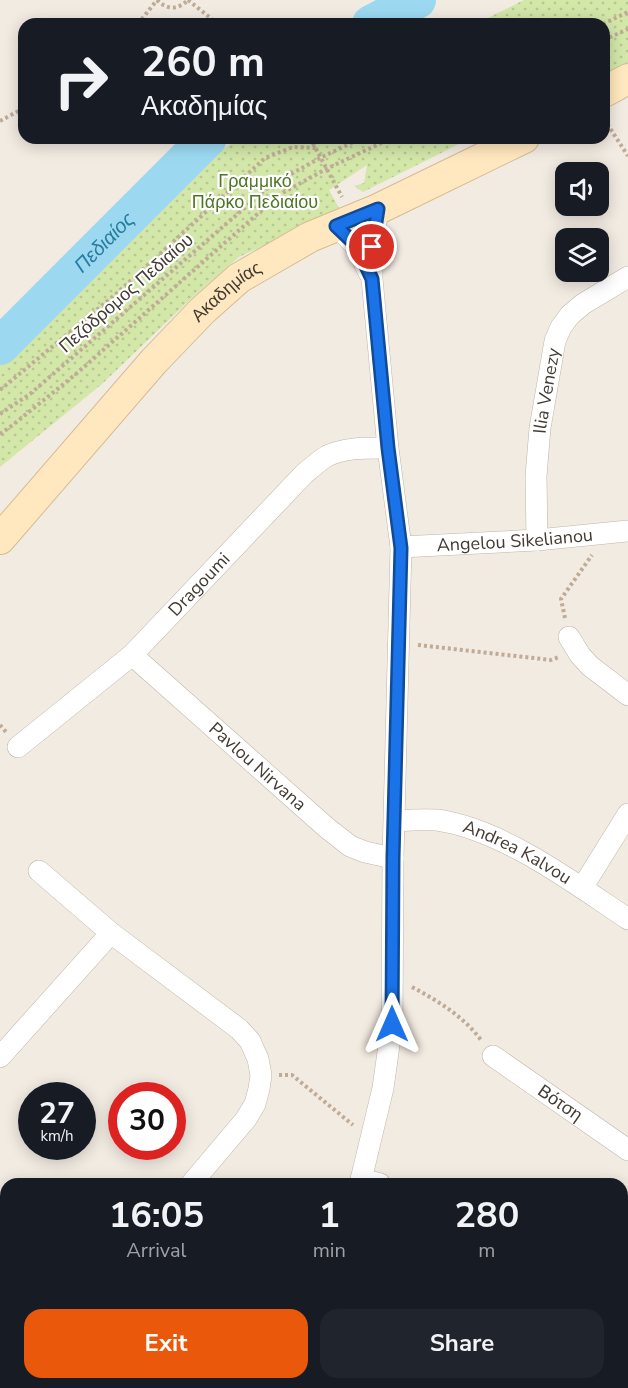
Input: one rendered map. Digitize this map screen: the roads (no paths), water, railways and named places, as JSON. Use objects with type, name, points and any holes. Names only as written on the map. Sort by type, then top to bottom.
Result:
[{"type":"street","points":[[610,89],[628,79]]},
{"type":"street","name":"Ακαδημίας","points":[[0,539],[154,361],[203,310],[239,278],[310,237],[356,218],[511,144]]},
{"type":"street","points":[[356,218],[372,247],[372,279],[388,448],[401,548],[393,858],[392,1024],[371,1140],[367,1178]]},
{"type":"street","points":[[356,218],[357,246],[372,279]]},
{"type":"street","name":"Ilia Venezy","points":[[537,540],[536,476],[540,428],[555,341],[570,315],[583,304],[628,277]]},
{"type":"street","name":"Dragoumi","points":[[18,747],[132,655],[304,474],[325,457],[344,450],[388,448]]},
{"type":"street","name":"Angelou Sikelianou","points":[[401,548],[537,540],[618,532]]},
{"type":"street","points":[[573,643],[590,666],[628,695]]},
{"type":"street","name":"Pavlou Nirvana","points":[[132,655],[350,846],[393,858]]},
{"type":"street","points":[[582,888],[628,814]]},
{"type":"street","name":"Andrea Kalvou","points":[[395,820],[435,820],[484,834],[520,850],[628,919]]},
{"type":"street","points":[[39,871],[111,933],[239,1029],[250,1041],[258,1059],[261,1075],[255,1104],[246,1119],[196,1178]]},
{"type":"street","points":[[0,1057],[111,933]]},
{"type":"street","name":"Βότση","points":[[493,1056],[628,1150]]},
{"type":"waterway","name":"Πεδιαίος","points":[[382,18],[417,0]]},
{"type":"waterway","name":"Πεδιαίος","points":[[0,346],[202,144]]},
{"type":"park label","name":"Γραμμικό Πάρκο Πεδιαίου","points":[[255,192]]}]
